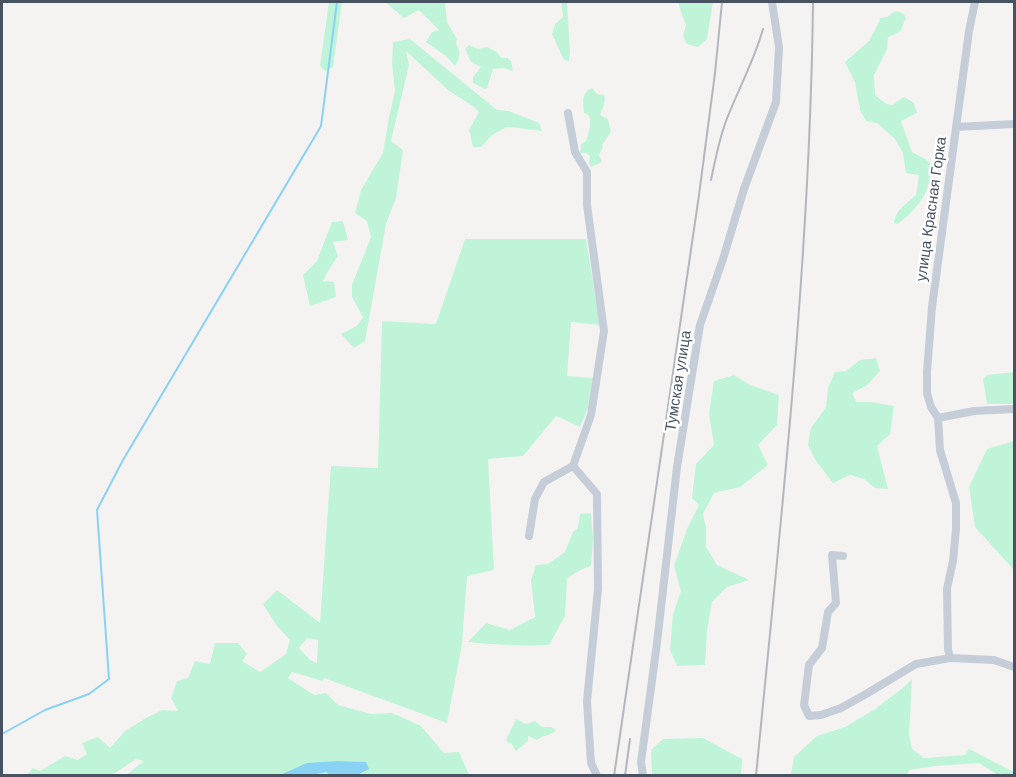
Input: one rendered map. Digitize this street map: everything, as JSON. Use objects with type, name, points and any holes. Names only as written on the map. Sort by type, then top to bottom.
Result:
[{"type":"street","name":"Тумская улица","points":[[643,776],[641,762],[677,467],[700,325],[744,189],[776,102],[779,48],[772,2]]},
{"type":"street","name":"улица Красная Горка","points":[[950,658],[947,589],[953,561],[956,503],[940,450],[938,418],[931,407],[927,393],[927,372],[932,307],[975,2]]},
{"type":"street","points":[[529,536],[534,499],[544,482],[573,466],[591,415],[604,331],[587,205],[587,172],[575,152],[568,113]]},
{"type":"street","points":[[956,128],[1014,124]]},
{"type":"street","points":[[938,418],[974,411],[1014,409]]},
{"type":"street","points":[[573,466],[597,494],[598,589],[587,701],[591,763],[597,776]]},
{"type":"street","points":[[843,556],[832,555],[836,603],[828,612],[822,648],[809,665],[804,705],[809,716],[822,715],[841,708],[916,663],[950,658],[993,660],[1014,666]]},
{"type":"green space","points":[[329,2],[342,2],[333,67],[325,71],[320,66]]},
{"type":"green space","points":[[385,2],[445,2],[447,22],[457,39],[459,58],[455,66],[446,56],[426,42],[432,32],[439,30],[419,10],[404,18]]},
{"type":"green space","points":[[561,2],[567,2],[569,61],[564,60],[552,34],[555,24],[563,17]]},
{"type":"green space","points":[[678,2],[713,2],[707,39],[698,47],[687,44],[683,36],[686,25]]},
{"type":"green space","points":[[895,11],[903,13],[906,18],[900,32],[888,37],[887,49],[874,75],[875,95],[886,104],[892,105],[904,97],[914,103],[917,113],[901,121],[912,152],[931,165],[929,184],[923,197],[915,209],[898,224],[894,223],[897,214],[916,195],[919,175],[906,173],[903,153],[895,139],[877,123],[866,121],[860,110],[855,82],[845,62],[869,41],[879,18],[887,17]]},
{"type":"green space","points":[[410,39],[497,110],[509,111],[539,123],[542,131],[507,127],[492,135],[481,147],[473,147],[469,130],[479,112],[448,90],[406,51],[409,65],[391,141],[403,150],[396,198],[386,224],[365,341],[354,348],[341,334],[357,326],[363,317],[352,297],[352,285],[371,237],[367,221],[355,213],[361,190],[383,153],[395,91],[392,64],[393,42]]},
{"type":"green space","points":[[469,45],[478,49],[487,47],[497,52],[501,58],[511,61],[513,71],[503,68],[493,69],[485,89],[473,83],[473,77],[481,67],[471,62],[465,49]]},
{"type":"green space","points":[[592,88],[597,94],[604,95],[600,115],[608,119],[611,132],[602,145],[599,155],[602,162],[591,167],[587,153],[580,153],[581,144],[586,141],[590,128],[590,118],[584,113],[583,98]]},
{"type":"green space","points":[[343,221],[348,240],[333,242],[338,256],[323,281],[334,282],[336,297],[310,306],[303,275],[317,261],[332,222]]},
{"type":"green space","points":[[465,239],[586,239],[600,325],[571,322],[567,376],[593,378],[588,408],[580,427],[556,416],[523,456],[488,459],[494,570],[467,576],[462,644],[447,723],[324,678],[323,681],[292,672],[288,678],[314,695],[326,693],[338,705],[371,714],[392,713],[421,726],[444,753],[459,752],[469,775],[126,775],[144,761],[136,759],[112,775],[26,776],[33,768],[40,771],[65,756],[78,760],[87,754],[82,743],[98,737],[110,748],[125,731],[146,718],[162,710],[178,711],[171,698],[177,681],[188,678],[195,661],[210,664],[215,643],[238,643],[247,654],[242,661],[260,672],[286,654],[290,640],[277,626],[263,604],[277,590],[320,623],[331,466],[378,468],[382,321],[436,324]],"holes":[[[307,638],[318,640],[317,663],[310,660],[299,648]]]},
{"type":"green space","points":[[876,358],[880,371],[866,386],[852,393],[856,402],[894,406],[890,434],[877,446],[888,489],[875,488],[864,479],[850,475],[833,483],[816,461],[808,445],[811,428],[826,407],[828,388],[835,372],[846,371],[860,360]]},
{"type":"green space","points":[[1014,372],[1014,404],[987,404],[983,379],[987,375]]},
{"type":"green space","points":[[734,375],[750,385],[779,395],[777,425],[758,445],[768,465],[740,487],[714,493],[703,514],[706,547],[717,565],[749,580],[727,587],[712,602],[705,665],[677,666],[670,650],[673,614],[681,591],[674,566],[687,529],[699,505],[692,498],[696,464],[714,445],[709,414],[714,381]]},
{"type":"green space","points":[[1014,441],[1014,570],[975,527],[969,487],[987,449]]},
{"type":"green space","points":[[591,513],[593,538],[591,566],[567,578],[565,616],[549,645],[468,642],[486,623],[510,630],[535,617],[531,580],[536,565],[548,564],[565,552],[573,532],[578,528],[580,514]]},
{"type":"green space","points":[[912,679],[909,734],[912,749],[924,758],[965,755],[969,749],[1014,772],[1014,775],[998,775],[979,763],[909,770],[907,775],[791,775],[794,757],[817,736],[845,727],[875,709]]},
{"type":"green space","points":[[516,719],[526,724],[535,721],[542,727],[551,727],[556,730],[537,740],[528,736],[528,741],[516,751],[506,740]]},
{"type":"green space","points":[[703,738],[742,759],[741,775],[652,775],[651,750],[663,739]]},
{"type":"water","points":[[366,762],[369,769],[357,775],[330,775],[326,772],[312,775],[280,775],[307,763]]},
{"type":"waterway","points":[[2,734],[45,710],[89,694],[109,679],[97,510],[123,460],[321,126],[337,2]]},
{"type":"railway","points":[[614,776],[699,195],[722,2]]},
{"type":"railway","points":[[756,776],[793,389],[806,196],[813,2]]},
{"type":"railway","points":[[711,180],[724,128],[763,29]]},
{"type":"railway","points":[[625,776],[630,739]]}]
